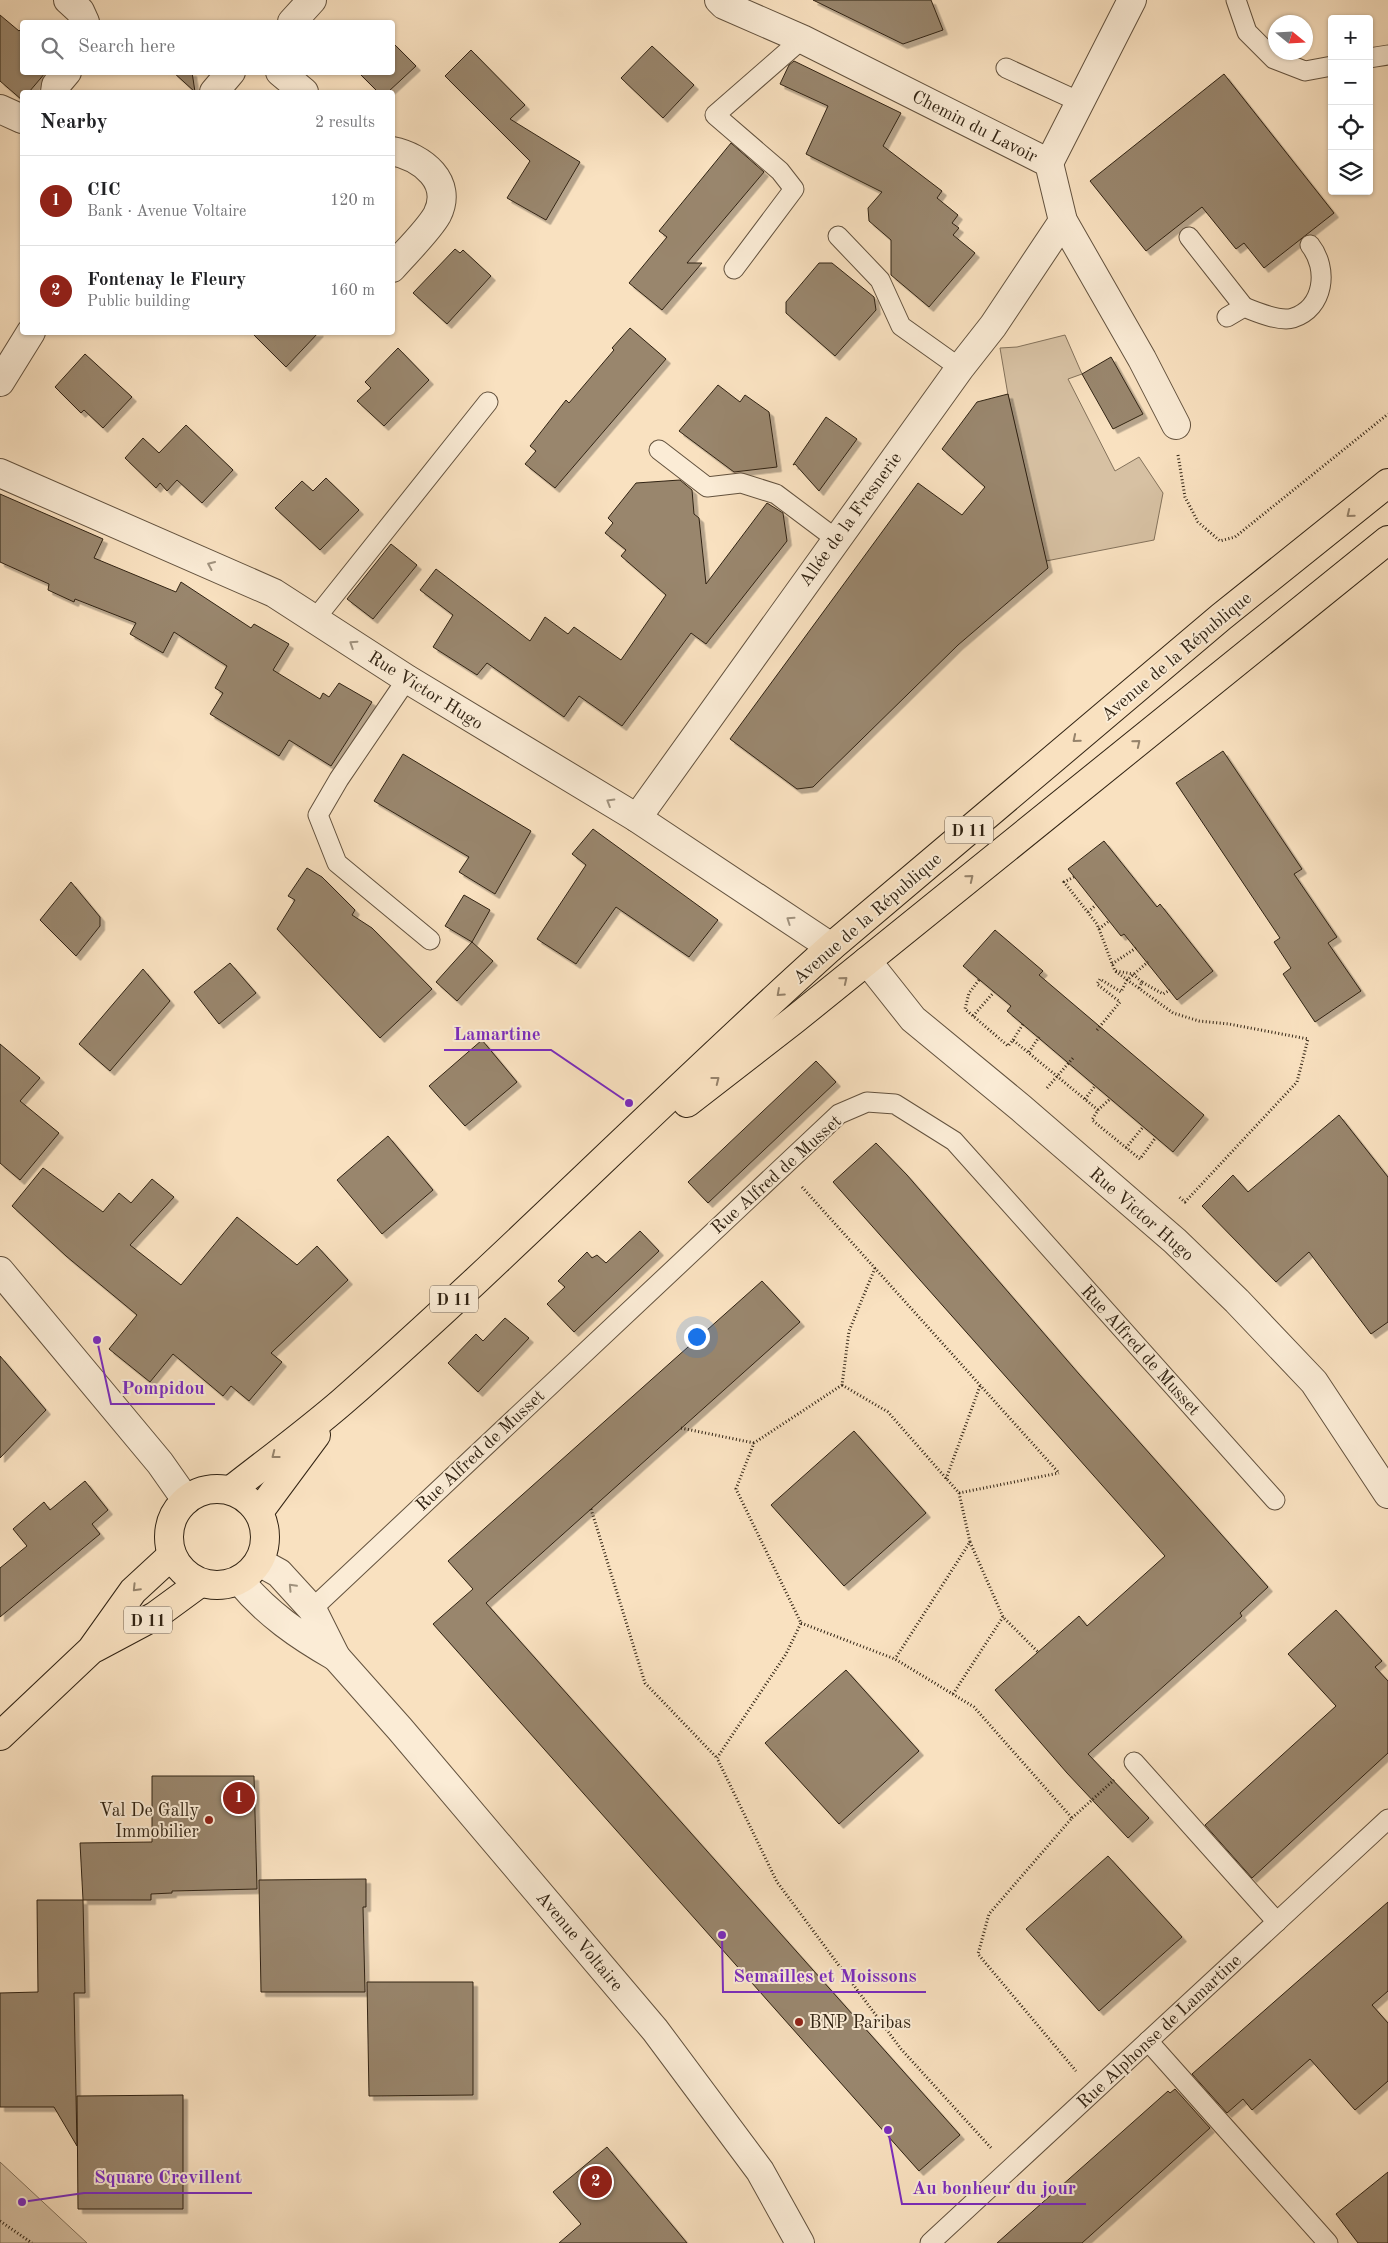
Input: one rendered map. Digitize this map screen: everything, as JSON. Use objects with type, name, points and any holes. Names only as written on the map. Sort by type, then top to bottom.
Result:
[{"type":"main road","name":"Avenue de la République","points":[[231,1490],[341,1402],[567,1196],[774,998],[831,947],[1221,617],[1388,483]]},
{"type":"main road","name":"Avenue de la République","points":[[567,1196],[867,961],[1388,540]]},
{"type":"main road","name":"Avenue de la République","points":[[259,1512],[341,1402]]},
{"type":"main road","points":[[209,1489],[231,1490],[247,1499],[259,1512],[263,1521],[266,1538],[259,1562],[240,1580],[216,1586],[200,1583],[180,1569],[172,1555],[169,1542],[170,1525],[175,1513],[186,1500],[209,1489]]},
{"type":"main road","name":"D 11","points":[[0,1736],[91,1650],[133,1591],[172,1555]]},
{"type":"main road","name":"D 11","points":[[91,1650],[155,1616],[200,1583]]},
{"type":"street","points":[[68,0],[80,11],[84,20]]},
{"type":"street","points":[[294,20],[312,0]]},
{"type":"street","name":"Chemin du Lavoir","points":[[719,0],[724,5],[802,39],[1049,163],[1063,221],[1142,359],[1176,425]]},
{"type":"street","points":[[1049,163],[1132,0]]},
{"type":"street","points":[[55,90],[56,85],[64,75]]},
{"type":"street","points":[[216,90],[228,75]]},
{"type":"street","points":[[284,75],[302,90]]},
{"type":"street","points":[[0,109],[20,118]]},
{"type":"street","points":[[395,152],[418,160],[431,169],[439,181],[441,198],[435,218],[395,265]]},
{"type":"street","name":"Allée de la Fresnerie","points":[[637,818],[836,539],[960,368],[993,326],[1063,221]]},
{"type":"street","points":[[0,382],[29,335]]},
{"type":"street","name":"Rue Victor Hugo","points":[[0,473],[274,593],[407,679],[637,818],[831,947]]},
{"type":"street","name":"Rue Victor Hugo","points":[[867,961],[913,1019],[1026,1112],[1175,1241],[1244,1307],[1314,1382],[1388,1494]]},
{"type":"street","points":[[0,1271],[160,1463],[186,1500]]},
{"type":"street","name":"Avenue Voltaire","points":[[259,1562],[279,1573],[312,1609],[336,1657],[400,1729],[655,2030],[760,2171],[800,2243]]},
{"type":"street","name":"Avenue Voltaire","points":[[240,1580],[254,1599],[298,1635],[336,1657]]},
{"type":"lane","points":[[1236,0],[1247,32],[1274,59],[1305,72],[1328,67]]},
{"type":"lane","points":[[734,269],[794,189],[780,171],[715,115],[802,39]]},
{"type":"lane","points":[[1373,57],[1388,55]]},
{"type":"lane","points":[[1006,68],[1080,102]]},
{"type":"lane","points":[[838,236],[880,280],[900,326],[960,368]]},
{"type":"lane","points":[[1189,237],[1244,308],[1268,316],[1291,319],[1310,309],[1320,290],[1321,271],[1317,254],[1310,245]]},
{"type":"lane","points":[[1227,316],[1244,308]]},
{"type":"lane","points":[[315,619],[488,402]]},
{"type":"lane","points":[[660,450],[708,487],[741,483],[776,494],[836,539]]},
{"type":"lane","points":[[407,679],[339,779],[318,815],[337,863],[430,940]]},
{"type":"lane","name":"Rue Alfred de Musset","points":[[312,1609],[839,1114],[867,1102],[896,1104],[954,1141],[1275,1500]]},
{"type":"lane","points":[[1134,1762],[1277,1922]]},
{"type":"lane","name":"Rue Alphonse de Lamartine","points":[[930,2243],[1388,1819]]},
{"type":"lane","points":[[1148,2041],[1328,2243]]},
{"type":"path","points":[[1176,425],[1177,451],[1185,497],[1198,522],[1220,541],[1235,538],[1388,414]]},
{"type":"path","points":[[1074,877],[1064,882],[1099,929],[1114,971],[1173,1014],[1198,1021],[1229,1024],[1308,1039],[1297,1082],[1185,1202],[1178,1196]]},
{"type":"path","points":[[1088,912],[1096,905]]},
{"type":"path","points":[[1099,929],[1109,921]]},
{"type":"path","points":[[1112,964],[1136,948]]},
{"type":"path","points":[[1097,1030],[1120,1002],[1097,984],[1100,979],[1121,992],[1127,980],[1148,962]]},
{"type":"path","points":[[1114,971],[1133,974],[1142,982],[1163,994],[1170,990]]},
{"type":"path","points":[[979,980],[969,993],[965,1009],[1008,1046],[1023,1024]]},
{"type":"path","points":[[1139,988],[1142,982]]},
{"type":"path","points":[[974,1016],[994,992]]},
{"type":"path","points":[[1029,1052],[1039,1037]]},
{"type":"path","points":[[1013,1040],[1098,1110]]},
{"type":"path","points":[[1026,1112],[1073,1058]]},
{"type":"path","points":[[1085,1099],[1095,1086]]},
{"type":"path","points":[[1110,1099],[1098,1110],[1092,1120],[1140,1159],[1156,1137]]},
{"type":"path","points":[[1126,1148],[1143,1126]]},
{"type":"path","points":[[783,1166],[1059,1473],[959,1493]]},
{"type":"path","points":[[875,1268],[849,1331],[842,1385],[754,1443],[736,1490],[801,1623],[895,1658],[974,1707],[1072,1818]]},
{"type":"path","points":[[842,1385],[888,1412],[959,1493],[970,1542],[1003,1617],[1038,1652]]},
{"type":"path","points":[[946,1479],[980,1386]]},
{"type":"path","points":[[681,1428],[754,1443]]},
{"type":"path","points":[[591,1509],[645,1683],[717,1758],[777,1882],[901,2049],[1010,2169]]},
{"type":"path","points":[[895,1658],[970,1542]]},
{"type":"path","points":[[953,1694],[1003,1617]]},
{"type":"path","points":[[717,1758],[786,1654],[801,1623]]},
{"type":"path","points":[[1093,2092],[978,1954],[989,1914],[1072,1818],[1134,1762]]},
{"type":"path","points":[[0,2221],[32,2243]]},
{"type":"shaded area","points":[[1065,335],[1082,374],[1068,379],[1115,471],[1139,457],[1163,493],[1154,540],[1046,561],[1008,395],[1000,348],[1017,347]]},
{"type":"shaded area","points":[[0,2162],[87,2243],[0,2243]]},
{"type":"building","points":[[813,0],[931,0],[943,30],[903,44]]},
{"type":"building","points":[[0,15],[20,30],[20,75],[43,75],[31,90],[20,90],[20,98],[0,81]]},
{"type":"building","points":[[395,45],[416,66],[390,90],[376,90],[361,75],[395,75]]},
{"type":"building","points":[[652,46],[694,85],[663,118],[621,78]]},
{"type":"building","points":[[471,50],[525,105],[510,119],[580,162],[546,220],[507,198],[530,161],[445,76]]},
{"type":"building","points":[[794,61],[901,113],[883,146],[942,191],[937,198],[958,215],[952,223],[959,228],[953,235],[975,253],[929,307],[891,275],[891,240],[869,221],[868,208],[882,192],[806,154],[828,106],[780,84],[789,65]]},
{"type":"building","points":[[1224,74],[1334,213],[1264,268],[1244,243],[1236,249],[1202,207],[1146,251],[1090,181]]},
{"type":"building","points":[[176,75],[192,75],[195,90]]},
{"type":"building","points":[[731,143],[764,172],[687,263],[702,263],[662,310],[629,283],[667,237],[659,231]]},
{"type":"building","points":[[455,249],[460,253],[463,250],[491,276],[447,324],[413,293]]},
{"type":"building","points":[[819,263],[832,263],[874,297],[876,310],[835,356],[786,313],[786,302]]},
{"type":"building","points":[[630,328],[666,359],[555,488],[525,464],[536,451],[530,446],[566,400],[569,403]]},
{"type":"building","points":[[254,335],[316,335],[286,367]]},
{"type":"building","points":[[398,348],[429,380],[384,426],[357,401],[371,388],[365,382]]},
{"type":"building","points":[[85,354],[132,397],[103,428],[84,410],[81,413],[55,387]]},
{"type":"building","points":[[1111,357],[1143,414],[1113,429],[1082,374]]},
{"type":"building","points":[[718,385],[740,402],[745,395],[769,412],[777,467],[734,472],[679,431]]},
{"type":"building","points":[[1008,394],[1048,568],[958,645],[813,787],[797,789],[730,739],[918,483],[962,515],[985,487],[942,449],[977,402]]},
{"type":"building","points":[[826,417],[857,439],[819,491],[795,464],[793,465]]},
{"type":"building","points":[[186,425],[233,470],[202,503],[177,480],[167,491],[160,483],[156,488],[125,458],[143,438],[159,453]]},
{"type":"building","points":[[326,478],[359,510],[320,550],[275,508],[302,481],[313,491]]},
{"type":"building","points":[[680,480],[692,490],[694,514],[699,518],[706,584],[767,503],[783,513],[787,541],[706,644],[691,633],[622,726],[579,696],[564,717],[487,663],[477,675],[433,647],[453,615],[420,590],[436,569],[530,641],[545,617],[568,634],[574,627],[621,660],[666,595],[621,556],[626,550],[605,533],[613,523],[608,518],[636,483]]},
{"type":"building","points":[[0,494],[103,539],[94,558],[176,592],[181,582],[251,628],[254,624],[289,644],[273,670],[320,699],[323,693],[329,697],[339,683],[372,702],[331,766],[289,740],[279,756],[210,714],[223,693],[215,688],[227,666],[174,632],[163,653],[130,634],[136,623],[75,599],[74,602],[48,590],[49,584],[0,562]]},
{"type":"building","points":[[391,544],[417,565],[373,619],[347,599]]},
{"type":"building","points":[[1223,751],[1302,869],[1294,874],[1337,937],[1328,943],[1361,991],[1315,1022],[1283,974],[1291,968],[1274,942],[1280,938],[1176,783]]},
{"type":"building","points":[[403,754],[531,831],[495,894],[459,872],[469,857],[374,801]]},
{"type":"building","points":[[593,829],[718,920],[689,957],[616,907],[576,964],[537,939],[586,865],[572,854]]},
{"type":"building","points":[[1104,841],[1157,907],[1160,904],[1213,971],[1177,1000],[1124,934],[1121,936],[1068,869]]},
{"type":"building","points":[[307,868],[322,877],[355,910],[352,915],[372,928],[432,989],[380,1038],[277,929],[295,900],[288,896]]},
{"type":"building","points":[[71,882],[100,917],[100,926],[76,956],[40,920]]},
{"type":"building","points":[[464,895],[490,910],[472,942],[445,926]]},
{"type":"building","points":[[995,930],[1043,971],[1039,975],[1204,1115],[1173,1152],[1007,1011],[1011,1006],[963,966]]},
{"type":"building","points":[[472,942],[493,961],[457,1001],[436,982]]},
{"type":"building","points":[[230,963],[256,993],[219,1024],[194,992]]},
{"type":"building","points":[[143,969],[170,1001],[110,1071],[79,1044]]},
{"type":"building","points":[[482,1040],[517,1082],[465,1126],[429,1086]]},
{"type":"building","points":[[0,1044],[40,1078],[20,1101],[59,1133],[20,1180],[0,1163]]},
{"type":"building","points":[[816,1061],[836,1082],[708,1203],[688,1182]]},
{"type":"building","points":[[1339,1115],[1388,1177],[1388,1322],[1371,1334],[1309,1252],[1276,1282],[1202,1206],[1233,1175],[1248,1192]]},
{"type":"building","points":[[388,1136],[433,1190],[382,1234],[337,1180]]},
{"type":"building","points":[[876,1143],[907,1175],[1079,1374],[1268,1587],[1240,1613],[1242,1616],[1088,1754],[1149,1818],[1128,1838],[1067,1773],[995,1690],[1079,1616],[1087,1626],[1165,1556],[833,1182]]},
{"type":"building","points":[[43,1168],[103,1212],[119,1193],[131,1203],[152,1179],[174,1197],[130,1245],[181,1285],[237,1217],[297,1265],[317,1246],[348,1280],[271,1353],[282,1362],[249,1401],[231,1386],[223,1396],[173,1354],[150,1382],[109,1349],[137,1315],[66,1256],[12,1206]]},
{"type":"building","points":[[640,1231],[659,1251],[574,1332],[547,1304],[565,1287],[558,1281],[587,1252],[592,1258],[597,1255],[606,1263]]},
{"type":"building","points":[[762,1281],[800,1322],[486,1603],[960,2135],[919,2171],[433,1624],[473,1589],[448,1561]]},
{"type":"building","points":[[505,1318],[529,1338],[478,1392],[448,1363],[476,1334],[483,1341]]},
{"type":"building","points":[[0,1356],[46,1410],[0,1458]]},
{"type":"building","points":[[854,1431],[926,1513],[844,1586],[771,1505]]},
{"type":"building","points":[[85,1481],[108,1510],[92,1524],[100,1534],[0,1617],[0,1568],[27,1546],[13,1529],[44,1502],[50,1510]]},
{"type":"building","points":[[1336,1610],[1382,1661],[1375,1667],[1388,1681],[1388,1753],[1252,1878],[1205,1825],[1336,1706],[1288,1654]]},
{"type":"building","points":[[846,1670],[919,1751],[839,1824],[765,1743]]},
{"type":"building","points":[[152,1776],[254,1776],[257,1889],[172,1891],[172,1893],[151,1894],[151,1900],[83,1900],[80,1843],[152,1842]]},
{"type":"building","points":[[1108,1856],[1182,1937],[1099,2011],[1026,1929]]},
{"type":"building","points":[[366,1879],[366,1907],[363,1907],[365,1992],[261,1992],[259,1880]]},
{"type":"building","points":[[37,1900],[83,1900],[85,1993],[74,1993],[77,2146],[54,2107],[0,2107],[0,1993],[38,1992]]},
{"type":"building","points":[[1388,1902],[1388,1991],[1372,2005],[1388,2023],[1388,2081],[1355,2110],[1310,2059],[1252,2110],[1243,2099],[1227,2113],[1192,2074]]},
{"type":"building","points":[[367,1982],[473,1982],[473,2095],[369,2096]]},
{"type":"building","points":[[1175,2089],[1210,2128],[1082,2243],[997,2243],[1168,2091],[1170,2093]]},
{"type":"building","points":[[183,2095],[183,2209],[78,2209],[77,2096]]},
{"type":"building","points":[[607,2147],[687,2243],[559,2243],[581,2224],[553,2192]]},
{"type":"building","points":[[1388,2172],[1388,2243],[1358,2243],[1336,2214]]},
{"type":"place","name":"Lamartine","points":[[629,1103]]},
{"type":"place","name":"Pompidou","points":[[97,1340]]},
{"type":"place","name":"CIC","points":[[239,1798]]},
{"type":"place","name":"Val De Gally Immobilier","points":[[209,1820]]},
{"type":"place","name":"Semailles et Moissons","points":[[722,1935]]},
{"type":"place","name":"BNP Paribas","points":[[799,2022]]},
{"type":"place","name":"Au bonheur du jour","points":[[888,2130]]},
{"type":"place","name":"Fontenay le Fleury","points":[[596,2182]]},
{"type":"place","name":"Square Crevillent","points":[[22,2202]]}]
